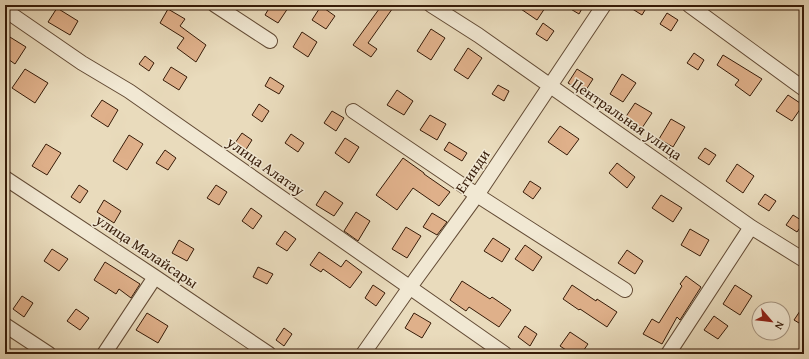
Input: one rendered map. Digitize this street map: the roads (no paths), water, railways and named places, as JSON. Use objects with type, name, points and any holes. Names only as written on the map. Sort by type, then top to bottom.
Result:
[{"type":"street","points":[[215,5],[270,41]]},
{"type":"street","name":"Центральная улица","points":[[431,5],[478,35],[751,227],[804,260]]},
{"type":"street","name":"Егинди","points":[[363,354],[477,195],[604,5]]},
{"type":"street","points":[[689,5],[804,89]]},
{"type":"street","name":"улица Алатау","points":[[5,10],[82,63],[129,91],[505,354]]},
{"type":"street","points":[[353,111],[477,195],[625,290]]},
{"type":"street","name":"улица Малайсары","points":[[5,178],[269,354]]},
{"type":"street","points":[[668,354],[751,227]]},
{"type":"street","points":[[104,354],[155,277]]},
{"type":"street","points":[[5,325],[49,354]]}]
